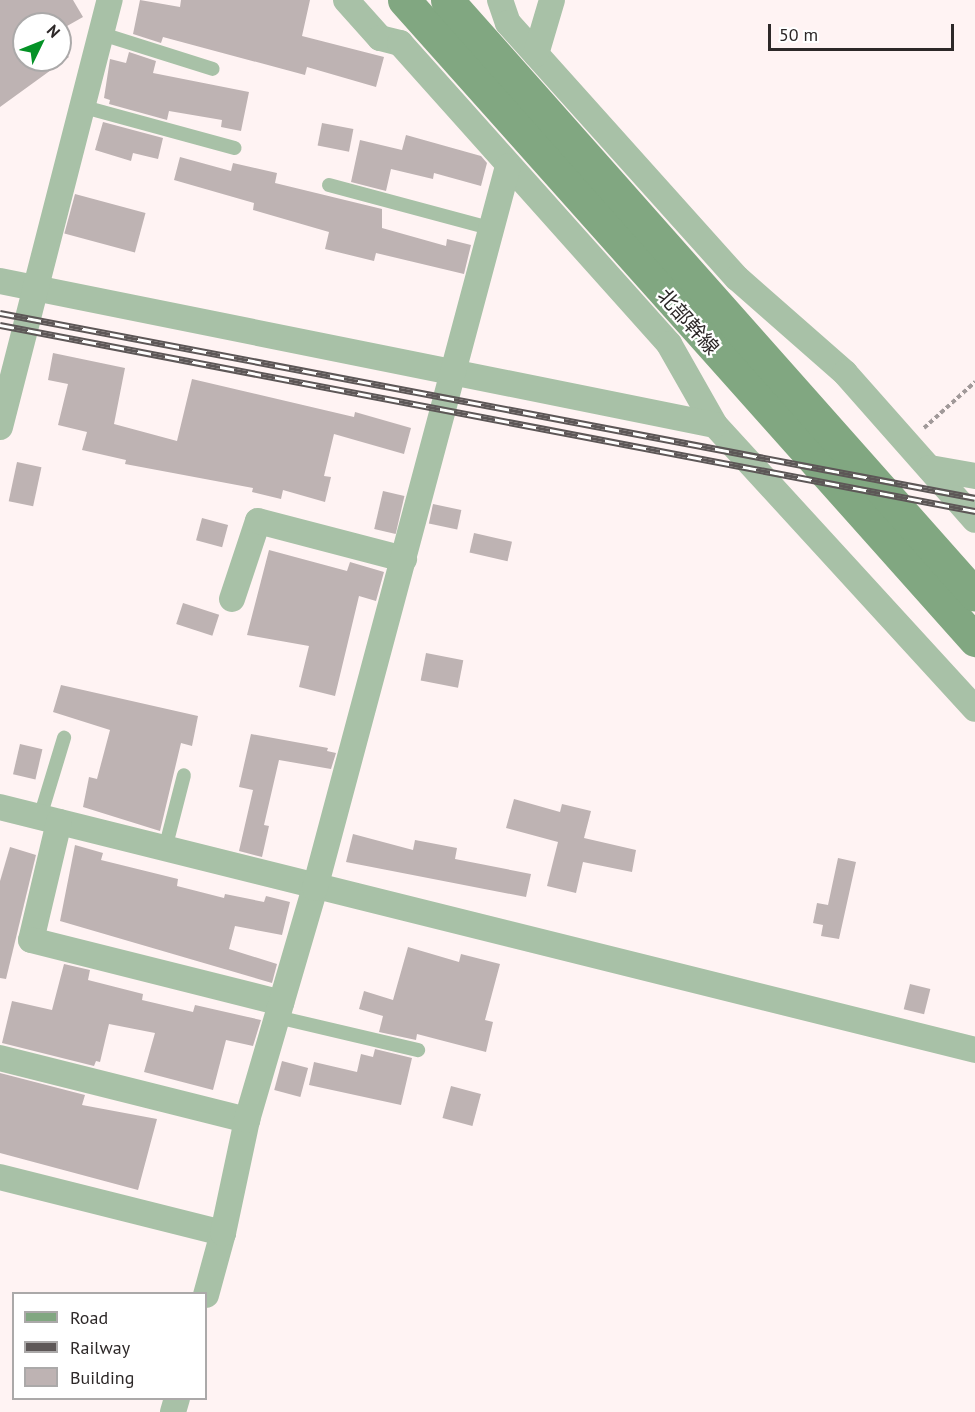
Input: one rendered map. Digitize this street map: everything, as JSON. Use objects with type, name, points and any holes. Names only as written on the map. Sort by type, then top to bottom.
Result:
[{"type":"street","points":[[0,427],[110,0]]},
{"type":"street","points":[[346,0],[380,39],[400,43],[669,344],[715,425],[975,709]]},
{"type":"street","name":"北部幹線","points":[[404,0],[975,640]]},
{"type":"street","name":"北部幹線","points":[[447,0],[975,595]]},
{"type":"street","points":[[500,0],[508,24],[737,278],[845,373],[975,520]]},
{"type":"street","points":[[536,54],[552,0]]},
{"type":"street","points":[[207,1292],[224,1233],[247,1120],[315,888],[454,371],[489,228],[508,166]]},
{"type":"street","points":[[0,281],[715,425]]},
{"type":"street","points":[[930,468],[975,476]]},
{"type":"street","points":[[232,599],[258,521],[404,559]]},
{"type":"street","points":[[0,807],[315,888],[975,1050]]},
{"type":"street","points":[[49,820],[31,940],[279,1010]]},
{"type":"street","points":[[0,1058],[247,1120]]},
{"type":"street","points":[[0,1177],[224,1233]]},
{"type":"lane","points":[[102,34],[213,69]]},
{"type":"lane","points":[[84,106],[235,148]]},
{"type":"lane","points":[[329,185],[489,228]]},
{"type":"lane","points":[[49,820],[64,738]]},
{"type":"lane","points":[[165,849],[184,776]]},
{"type":"lane","points":[[279,1010],[417,1050]]},
{"type":"path","points":[[908,442],[975,382]]},
{"type":"building","points":[[0,0],[73,0],[83,17],[72,23],[72,12],[12,12],[12,72],[48,72],[0,107]]},
{"type":"building","points":[[140,0],[180,7],[181,0],[310,0],[302,36],[384,57],[376,87],[307,67],[305,75],[163,37],[161,43],[133,34]]},
{"type":"building","points":[[129,52],[156,61],[153,73],[249,92],[241,131],[221,127],[222,120],[169,111],[167,120],[109,104],[110,100],[104,98],[110,59],[126,63]]},
{"type":"building","points":[[103,122],[163,138],[158,159],[133,153],[131,161],[95,150]]},
{"type":"building","points":[[322,123],[353,129],[349,152],[318,146]]},
{"type":"building","points":[[406,135],[481,156],[487,163],[481,186],[434,173],[433,179],[391,169],[386,191],[351,182],[360,140],[402,150]]},
{"type":"building","points":[[180,157],[231,171],[233,163],[277,173],[275,183],[382,209],[382,228],[446,246],[447,239],[471,245],[464,274],[376,253],[374,261],[325,249],[329,232],[253,210],[254,203],[174,180]]},
{"type":"building","points":[[75,194],[146,213],[135,252],[64,234]]},
{"type":"building","points":[[53,353],[125,368],[114,424],[177,441],[192,379],[354,417],[355,412],[411,428],[404,454],[334,434],[324,476],[331,477],[325,502],[283,490],[281,499],[252,492],[253,488],[125,464],[126,460],[82,450],[87,432],[58,425],[68,384],[48,380]]},
{"type":"building","points":[[17,462],[41,467],[33,506],[9,501]]},
{"type":"building","points":[[383,491],[404,496],[396,534],[374,529]]},
{"type":"building","points":[[433,504],[461,510],[457,530],[429,524]]},
{"type":"building","points":[[202,518],[228,525],[222,547],[196,540]]},
{"type":"building","points":[[474,533],[512,542],[508,561],[470,552]]},
{"type":"building","points":[[269,550],[347,571],[350,562],[384,572],[376,601],[359,596],[335,696],[299,687],[309,646],[247,635]]},
{"type":"building","points":[[183,603],[219,615],[212,636],[176,624]]},
{"type":"building","points":[[426,653],[463,660],[458,688],[421,680]]},
{"type":"building","points":[[61,685],[198,716],[192,746],[181,743],[160,831],[83,807],[89,777],[97,779],[110,730],[53,712]]},
{"type":"building","points":[[251,734],[328,748],[327,751],[336,753],[331,769],[279,760],[264,825],[269,826],[262,857],[239,851],[253,790],[239,787]]},
{"type":"building","points":[[20,744],[42,749],[35,779],[13,774]]},
{"type":"building","points":[[514,799],[560,812],[562,804],[591,811],[584,838],[636,850],[632,872],[583,862],[576,893],[547,886],[558,842],[506,828]]},
{"type":"building","points":[[353,834],[413,850],[415,840],[457,848],[455,859],[531,874],[526,897],[346,862]]},
{"type":"building","points":[[75,845],[103,853],[101,860],[178,879],[177,886],[224,898],[225,894],[264,902],[266,896],[290,902],[282,935],[235,926],[229,949],[277,964],[272,983],[60,921]]},
{"type":"building","points":[[10,847],[36,855],[6,979],[0,978],[0,881]]},
{"type":"building","points":[[838,858],[856,862],[839,939],[821,936],[823,925],[813,923],[817,903],[828,905]]},
{"type":"building","points":[[408,947],[459,962],[461,954],[500,964],[485,1020],[493,1022],[486,1052],[417,1034],[416,1040],[379,1032],[383,1016],[359,1009],[364,991],[393,1000]]},
{"type":"building","points":[[64,964],[90,970],[88,980],[143,994],[142,1000],[193,1012],[195,1005],[261,1020],[253,1046],[226,1040],[213,1090],[144,1072],[155,1033],[109,1024],[100,1062],[96,1061],[94,1066],[2,1043],[12,1001],[52,1010]]},
{"type":"building","points":[[910,984],[930,989],[924,1014],[904,1009]]},
{"type":"building","points":[[375,1049],[412,1058],[401,1105],[309,1085],[314,1062],[357,1072],[361,1054],[373,1057]]},
{"type":"building","points":[[282,1061],[308,1068],[300,1097],[274,1090]]},
{"type":"building","points":[[0,1073],[85,1095],[82,1105],[157,1119],[138,1190],[0,1153]]},
{"type":"building","points":[[451,1086],[481,1094],[472,1126],[442,1118]]},
{"type":"railway","points":[[0,313],[975,498]]},
{"type":"railway","points":[[0,325],[975,511]]}]
